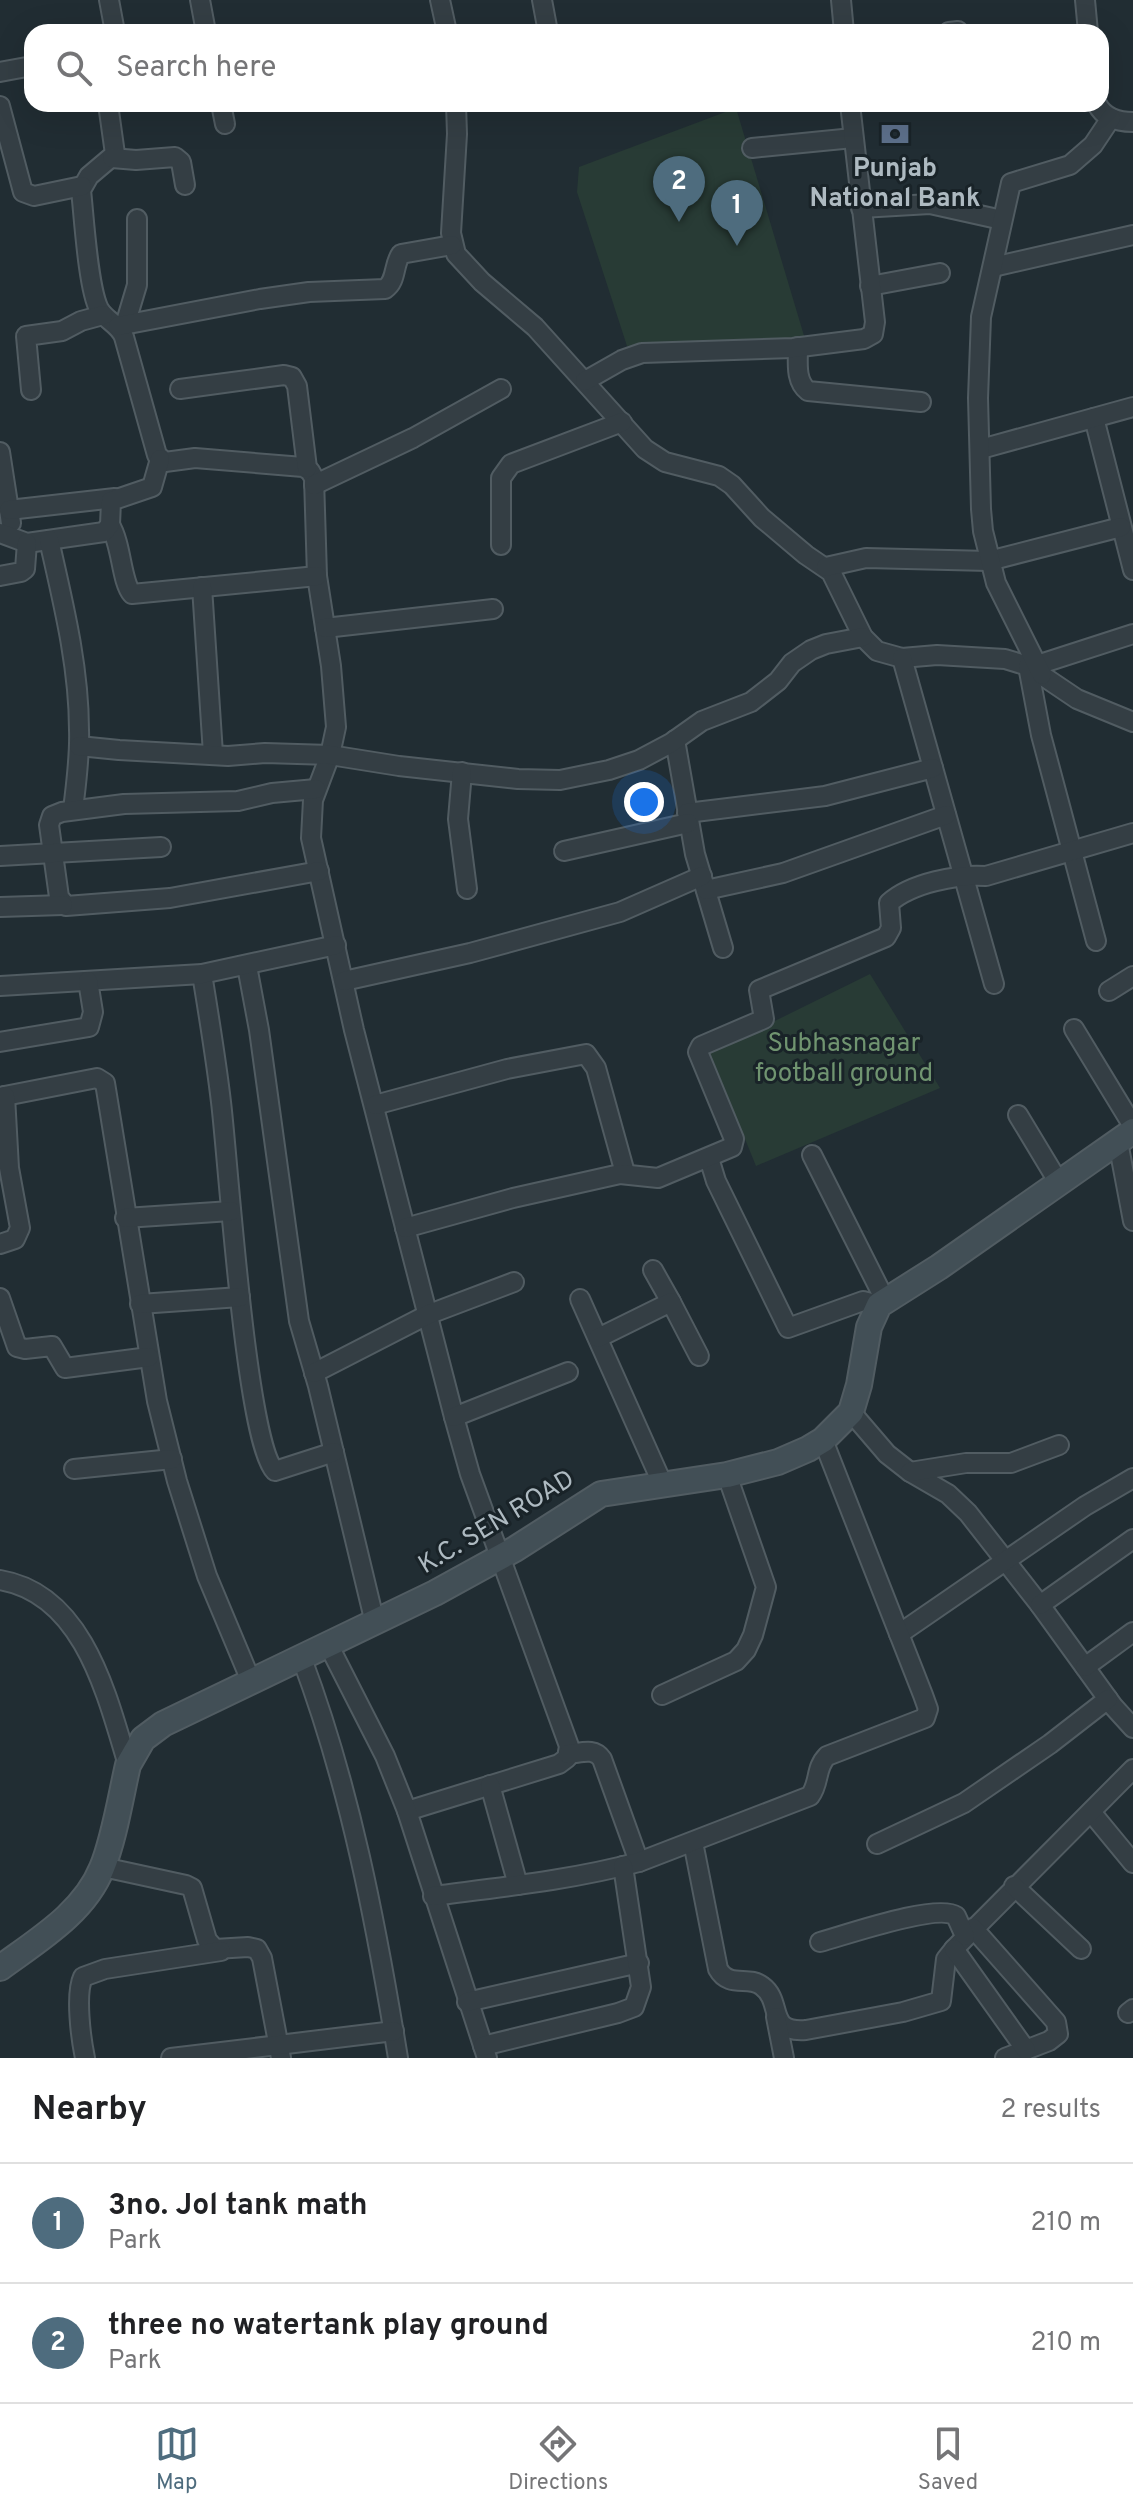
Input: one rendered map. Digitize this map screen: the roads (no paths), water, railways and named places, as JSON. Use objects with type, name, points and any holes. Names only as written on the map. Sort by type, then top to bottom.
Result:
[{"type":"street","points":[[109,0],[114,24]]},
{"type":"street","points":[[200,0],[204,24]]},
{"type":"street","points":[[440,0],[445,24]]},
{"type":"street","points":[[542,0],[546,24]]},
{"type":"street","points":[[841,0],[843,24]]},
{"type":"street","points":[[1085,0],[1087,24]]},
{"type":"street","points":[[0,72],[24,68]]},
{"type":"street","points":[[0,106],[23,192],[34,196],[82,186]]},
{"type":"street","points":[[9,510],[115,498],[152,487],[160,459],[149,431],[124,337],[115,322],[99,308],[93,286],[82,186],[89,176],[112,158],[115,149],[109,112]]},
{"type":"street","points":[[223,112],[225,124]]},
{"type":"street","points":[[456,112],[452,245],[462,262],[535,327],[645,449],[665,462],[726,480],[773,527],[806,555],[826,567],[845,597],[863,637],[877,651],[902,658],[937,655],[988,657],[1035,669],[1077,699],[1133,722]]},
{"type":"street","points":[[585,381],[622,360],[642,353],[798,347],[864,339],[873,334],[875,322],[851,112]]},
{"type":"street","points":[[1101,112],[1111,118],[1133,122]]},
{"type":"street","points":[[1096,941],[1041,735],[1035,669],[1006,608],[989,561],[981,509],[979,341],[981,317],[1011,183],[1070,165],[1093,145],[1111,118]]},
{"type":"street","points":[[752,148],[853,138]]},
{"type":"street","points":[[112,158],[127,161],[177,157],[182,164],[185,185]]},
{"type":"street","points":[[861,208],[930,204],[1002,220]]},
{"type":"street","points":[[115,322],[137,285],[137,219]]},
{"type":"street","points":[[993,267],[1133,235]]},
{"type":"street","points":[[31,390],[26,336],[62,331],[81,321],[115,322],[309,292],[385,289],[391,284],[401,254],[452,245]]},
{"type":"street","points":[[870,286],[940,273]]},
{"type":"street","points":[[798,347],[800,383],[808,391],[921,402]]},
{"type":"street","points":[[180,389],[284,375],[292,377],[297,386],[310,476],[317,576],[336,727],[330,755],[316,789],[310,826],[344,981],[470,1474],[569,1746],[568,1754],[559,1764],[407,1811]]},
{"type":"street","points":[[160,459],[170,462],[195,458],[310,476],[413,438],[501,389]]},
{"type":"street","points":[[981,449],[1133,407]]},
{"type":"street","points":[[1094,418],[1132,566]]},
{"type":"street","points":[[501,545],[500,501],[504,470],[524,459],[622,422]]},
{"type":"street","points":[[0,452],[13,538],[25,569],[0,576]]},
{"type":"street","points":[[115,498],[111,502],[110,525],[120,544],[130,593],[317,576]]},
{"type":"street","points":[[13,538],[49,540],[96,535],[110,525]]},
{"type":"street","points":[[826,567],[866,558],[989,561],[1121,527]]},
{"type":"street","points":[[49,540],[67,617],[77,698],[79,746],[73,810]]},
{"type":"street","points":[[202,587],[213,754]]},
{"type":"street","points":[[325,628],[493,609]]},
{"type":"street","points":[[1035,669],[1133,634]]},
{"type":"street","points":[[79,746],[213,754],[330,755],[518,779],[560,780],[639,760],[702,721],[751,702],[778,681],[792,663],[811,650],[863,637]]},
{"type":"street","points":[[902,658],[994,984]]},
{"type":"street","points":[[675,740],[688,818],[723,948]]},
{"type":"street","points":[[564,851],[688,818],[825,796],[933,768]]},
{"type":"street","points":[[462,772],[458,819],[467,889]]},
{"type":"street","points":[[63,905],[59,897],[50,819],[55,814],[124,804],[238,801],[272,793],[316,789]]},
{"type":"street","points":[[344,981],[470,953],[620,912],[704,883],[783,873],[946,815]]},
{"type":"street","points":[[405,1228],[513,1198],[625,1173],[658,1178],[732,1147],[734,1139],[698,1052],[701,1046],[764,1019],[759,990],[886,937],[891,928],[889,903],[899,895],[962,874],[986,876],[1133,833]]},
{"type":"street","points":[[0,856],[161,847]]},
{"type":"street","points":[[0,907],[170,898],[319,871]]},
{"type":"street","points":[[0,986],[202,974],[336,945]]},
{"type":"street","points":[[247,966],[259,1030],[294,1290],[375,1623]]},
{"type":"street","points":[[202,974],[221,1101],[240,1297],[258,1416],[270,1465],[275,1471],[334,1452]]},
{"type":"street","points":[[1109,991],[1133,976]]},
{"type":"street","points":[[0,1042],[89,1027],[93,1012],[88,981]]},
{"type":"street","points":[[1074,1029],[1128,1133],[1133,1221]]},
{"type":"street","points":[[375,1105],[507,1069],[586,1054],[596,1068],[625,1173]]},
{"type":"street","points":[[0,1244],[15,1239],[20,1228],[9,1168],[2,1096],[97,1078],[103,1081],[157,1401],[207,1576],[251,1681]]},
{"type":"street","points":[[1018,1115],[1059,1183]]},
{"type":"street","points":[[1128,1133],[882,1303],[869,1327],[851,1412],[887,1454],[958,1502],[1007,1561],[1108,1699],[1133,1728]]},
{"type":"street","points":[[812,1155],[882,1303]]},
{"type":"street","points":[[709,1158],[716,1181],[788,1328],[863,1301],[882,1303]]},
{"type":"street","points":[[125,1218],[231,1211]]},
{"type":"street","points":[[653,1270],[699,1356]]},
{"type":"street","points":[[314,1373],[427,1315],[514,1282]]},
{"type":"street","points":[[140,1304],[240,1297]]},
{"type":"street","points":[[0,1298],[17,1347]]},
{"type":"street","points":[[580,1299],[663,1485]]},
{"type":"street","points":[[598,1338],[671,1302]]},
{"type":"street","points":[[0,1356],[17,1347],[52,1346],[67,1369],[149,1357]]},
{"type":"street","points":[[454,1417],[568,1372]]},
{"type":"street","name":"K.C. SEN ROAD","points":[[0,1968],[57,1926],[91,1889],[103,1867],[128,1765],[135,1749],[153,1730],[375,1623],[500,1557],[601,1494],[727,1475],[778,1462],[823,1440],[851,1412]]},
{"type":"street","points":[[433,1896],[518,1885],[631,1864],[693,1842],[810,1796],[816,1789],[820,1764],[827,1756],[925,1718],[928,1709],[823,1440]]},
{"type":"street","points":[[910,1472],[966,1463],[1011,1463],[1059,1445]]},
{"type":"street","points":[[74,1469],[172,1459]]},
{"type":"street","points":[[662,1695],[736,1661],[753,1635],[766,1587],[727,1475]]},
{"type":"street","points":[[899,1634],[1085,1506],[1133,1478]]},
{"type":"street","points":[[1040,1605],[1133,1539]]},
{"type":"street","points":[[0,1580],[14,1583],[43,1598],[76,1631],[95,1667],[128,1765]]},
{"type":"street","points":[[1085,1667],[1133,1632]]},
{"type":"street","points":[[329,1646],[385,1756],[407,1811],[485,2052],[634,2007],[641,1987],[631,1864],[602,1759],[592,1751],[568,1754]]},
{"type":"street","points":[[302,1659],[343,1787],[398,2058]]},
{"type":"street","points":[[877,1844],[964,1803],[1050,1744],[1108,1699]]},
{"type":"street","points":[[776,2015],[785,2028],[794,2031],[937,2004],[943,1997],[946,1959],[1014,1886],[1133,1769]]},
{"type":"street","points":[[490,1785],[518,1885]]},
{"type":"street","points":[[1091,1812],[1133,1863]]},
{"type":"street","points":[[693,1842],[718,1969],[721,1976],[730,1981],[759,1983],[766,1989],[776,2015],[784,2058]]},
{"type":"street","points":[[103,1867],[192,1888],[207,1940],[221,1951]]},
{"type":"street","points":[[1014,1886],[1081,1949]]},
{"type":"street","points":[[820,1942],[914,1916],[942,1911],[956,1916],[964,1938],[1026,2050]]},
{"type":"street","points":[[964,1938],[1056,2022],[1058,2034],[1050,2049],[1026,2050],[1005,2058]]},
{"type":"street","points":[[85,2058],[80,2005],[83,1977],[105,1969],[248,1947],[260,1953],[280,2052]]},
{"type":"street","points":[[467,2002],[639,1963]]},
{"type":"street","points":[[171,2058],[280,2052],[394,2031]]},
{"type":"place","name":"Punjab National Bank","points":[[895,134]]},
{"type":"place","name":"three no watertank play ground","points":[[679,222]]},
{"type":"place","name":"3no. Jol tank math","points":[[737,246]]},
{"type":"park label","name":"Subhasnagar football ground","points":[[844,1059]]}]
